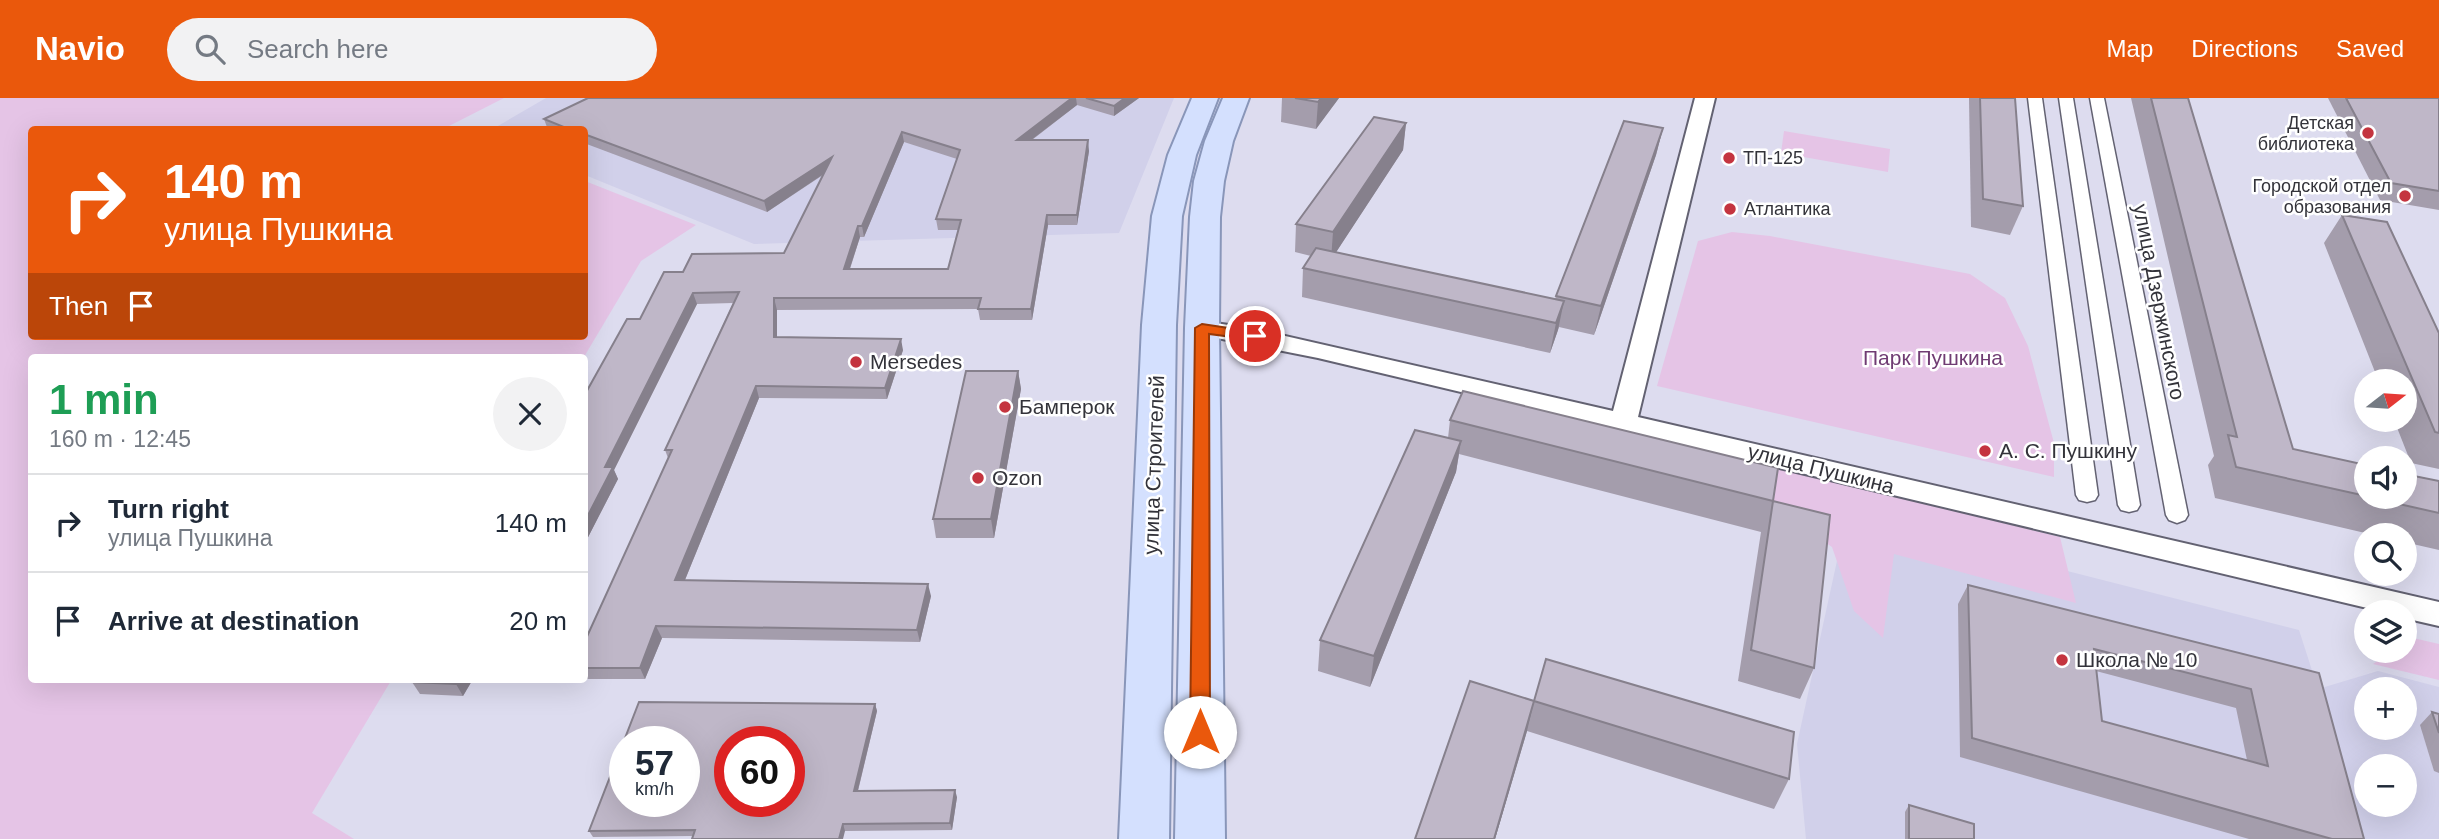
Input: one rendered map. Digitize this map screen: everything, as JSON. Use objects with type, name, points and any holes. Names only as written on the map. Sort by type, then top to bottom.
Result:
[{"type":"main road","name":"улица Строителей","points":[[1200,839],[1180,327],[1167,216],[1182,155],[1205,98]]},
{"type":"main road","name":"улица Строителей","points":[[1144,839],[1180,327],[1205,217],[1209,181],[1219,141],[1236,98]]},
{"type":"street","points":[[1624,421],[1705,98]]},
{"type":"street","points":[[2035,98],[2087,495]]},
{"type":"street","points":[[2066,98],[2129,505]]},
{"type":"street","name":"улица Дзержинского","points":[[2097,98],[2177,515]]},
{"type":"street","name":"улица Пушкина","points":[[1180,327],[1255,336],[2439,614]]},
{"type":"shaded area","points":[[546,98],[1174,98],[1119,233],[754,244],[588,176],[588,126],[498,126]]},
{"type":"shaded area","name":"Школа № 10","points":[[1847,515],[2299,630],[2318,689],[2354,678],[2354,740],[2417,740],[2417,681],[2439,687],[2439,839],[1806,839],[1797,744]]},
{"type":"shaded area","name":"Школа № 10","points":[[2378,671],[2401,677],[2358,677]]},
{"type":"green space","points":[[0,98],[504,98],[449,126],[28,126],[28,340],[588,340],[588,182],[696,225],[641,261],[586,354],[28,354],[28,683],[390,683],[312,813],[354,839],[0,839]]},
{"type":"green space","points":[[1784,131],[1890,149],[1888,172],[1781,153]]},
{"type":"green space","name":"Парк Пушкина","points":[[1732,232],[1770,236],[1970,274],[2005,298],[2028,346],[2054,443],[2054,477],[1657,386],[1698,241]]},
{"type":"green space","points":[[1576,417],[2060,537],[2076,603],[1894,554],[1883,638],[1854,611],[1832,547],[1770,505]]},
{"type":"green space","points":[[2417,639],[2439,644],[2439,680],[2373,664],[2417,663]]},
{"type":"building","points":[[588,98],[1072,98],[1017,140],[1088,140],[1077,215],[1047,215],[1031,309],[978,309],[981,298],[774,298],[774,337],[901,339],[885,388],[756,386],[675,580],[928,584],[917,630],[656,626],[640,668],[588,668],[588,634],[672,450],[665,450],[739,292],[693,293],[605,467],[613,467],[588,515],[588,389],[627,319],[640,319],[664,272],[683,272],[692,254],[784,253],[832,157],[764,201],[588,135],[588,126],[561,126],[544,119]],"holes":[[[902,132],[960,150],[936,219],[961,220],[948,269],[844,269],[858,226],[862,226]]]},
{"type":"building","points":[[1086,98],[1125,98],[1114,106]]},
{"type":"building","points":[[1295,98],[1321,98],[1318,102]]},
{"type":"building","points":[[1980,98],[2015,98],[2023,206],[1983,199]]},
{"type":"building","points":[[2151,98],[2188,98],[2293,449],[2354,462],[2354,493],[2236,467],[2228,435],[2237,437]]},
{"type":"building","points":[[2346,98],[2439,98],[2439,191],[2391,183]]},
{"type":"building","points":[[1374,117],[1406,123],[1333,232],[1296,224]]},
{"type":"building","points":[[1624,121],[1663,128],[1601,306],[1556,296]]},
{"type":"building","points":[[2342,215],[2387,222],[2439,333],[2439,433],[2435,432],[2417,390],[2417,369],[2408,369]]},
{"type":"building","points":[[1316,248],[1564,301],[1556,323],[1303,268]]},
{"type":"building","points":[[966,371],[1018,371],[991,519],[933,519]]},
{"type":"building","points":[[1463,391],[1778,468],[1773,501],[1450,420]]},
{"type":"building","points":[[1415,430],[1461,441],[1374,656],[1320,640]]},
{"type":"building","points":[[2417,477],[2439,481],[2439,513],[2417,508]]},
{"type":"building","points":[[1773,501],[1830,515],[1814,668],[1751,650]]},
{"type":"building","points":[[1968,585],[2319,673],[2354,802],[2354,817],[2358,817],[2364,839],[2332,839],[1972,738]],"holes":[[[2094,649],[2251,689],[2268,766],[2102,721]]]},
{"type":"building","points":[[1546,659],[1794,732],[1789,779],[1534,701]]},
{"type":"building","points":[[1470,681],[1534,701],[1494,839],[1415,839]]},
{"type":"building","points":[[639,702],[875,704],[854,791],[955,790],[950,823],[843,824],[839,839],[692,839],[695,830],[589,831],[609,779],[609,817],[700,817],[700,726],[630,726]]},
{"type":"building","points":[[2432,712],[2439,714],[2439,733]]},
{"type":"building","points":[[1909,805],[1974,824],[1974,839],[1909,839]]},
{"type":"place","name":"Детская библиотека","points":[[2368,133]]},
{"type":"place","name":"ТП-125","points":[[1729,158]]},
{"type":"place","name":"Городской отдел образования","points":[[2405,196]]},
{"type":"place","name":"Атлантика","points":[[1730,209]]},
{"type":"place","name":"Mersedes","points":[[856,362]]},
{"type":"place","name":"Бамперок","points":[[1005,407]]},
{"type":"place","name":"А. С. Пушкину","points":[[1985,451]]},
{"type":"place","name":"Ozon","points":[[978,478]]},
{"type":"place","name":"Школа № 10","points":[[2062,660]]},
{"type":"route","points":[[1200,732],[1202,328],[1255,336]]}]
